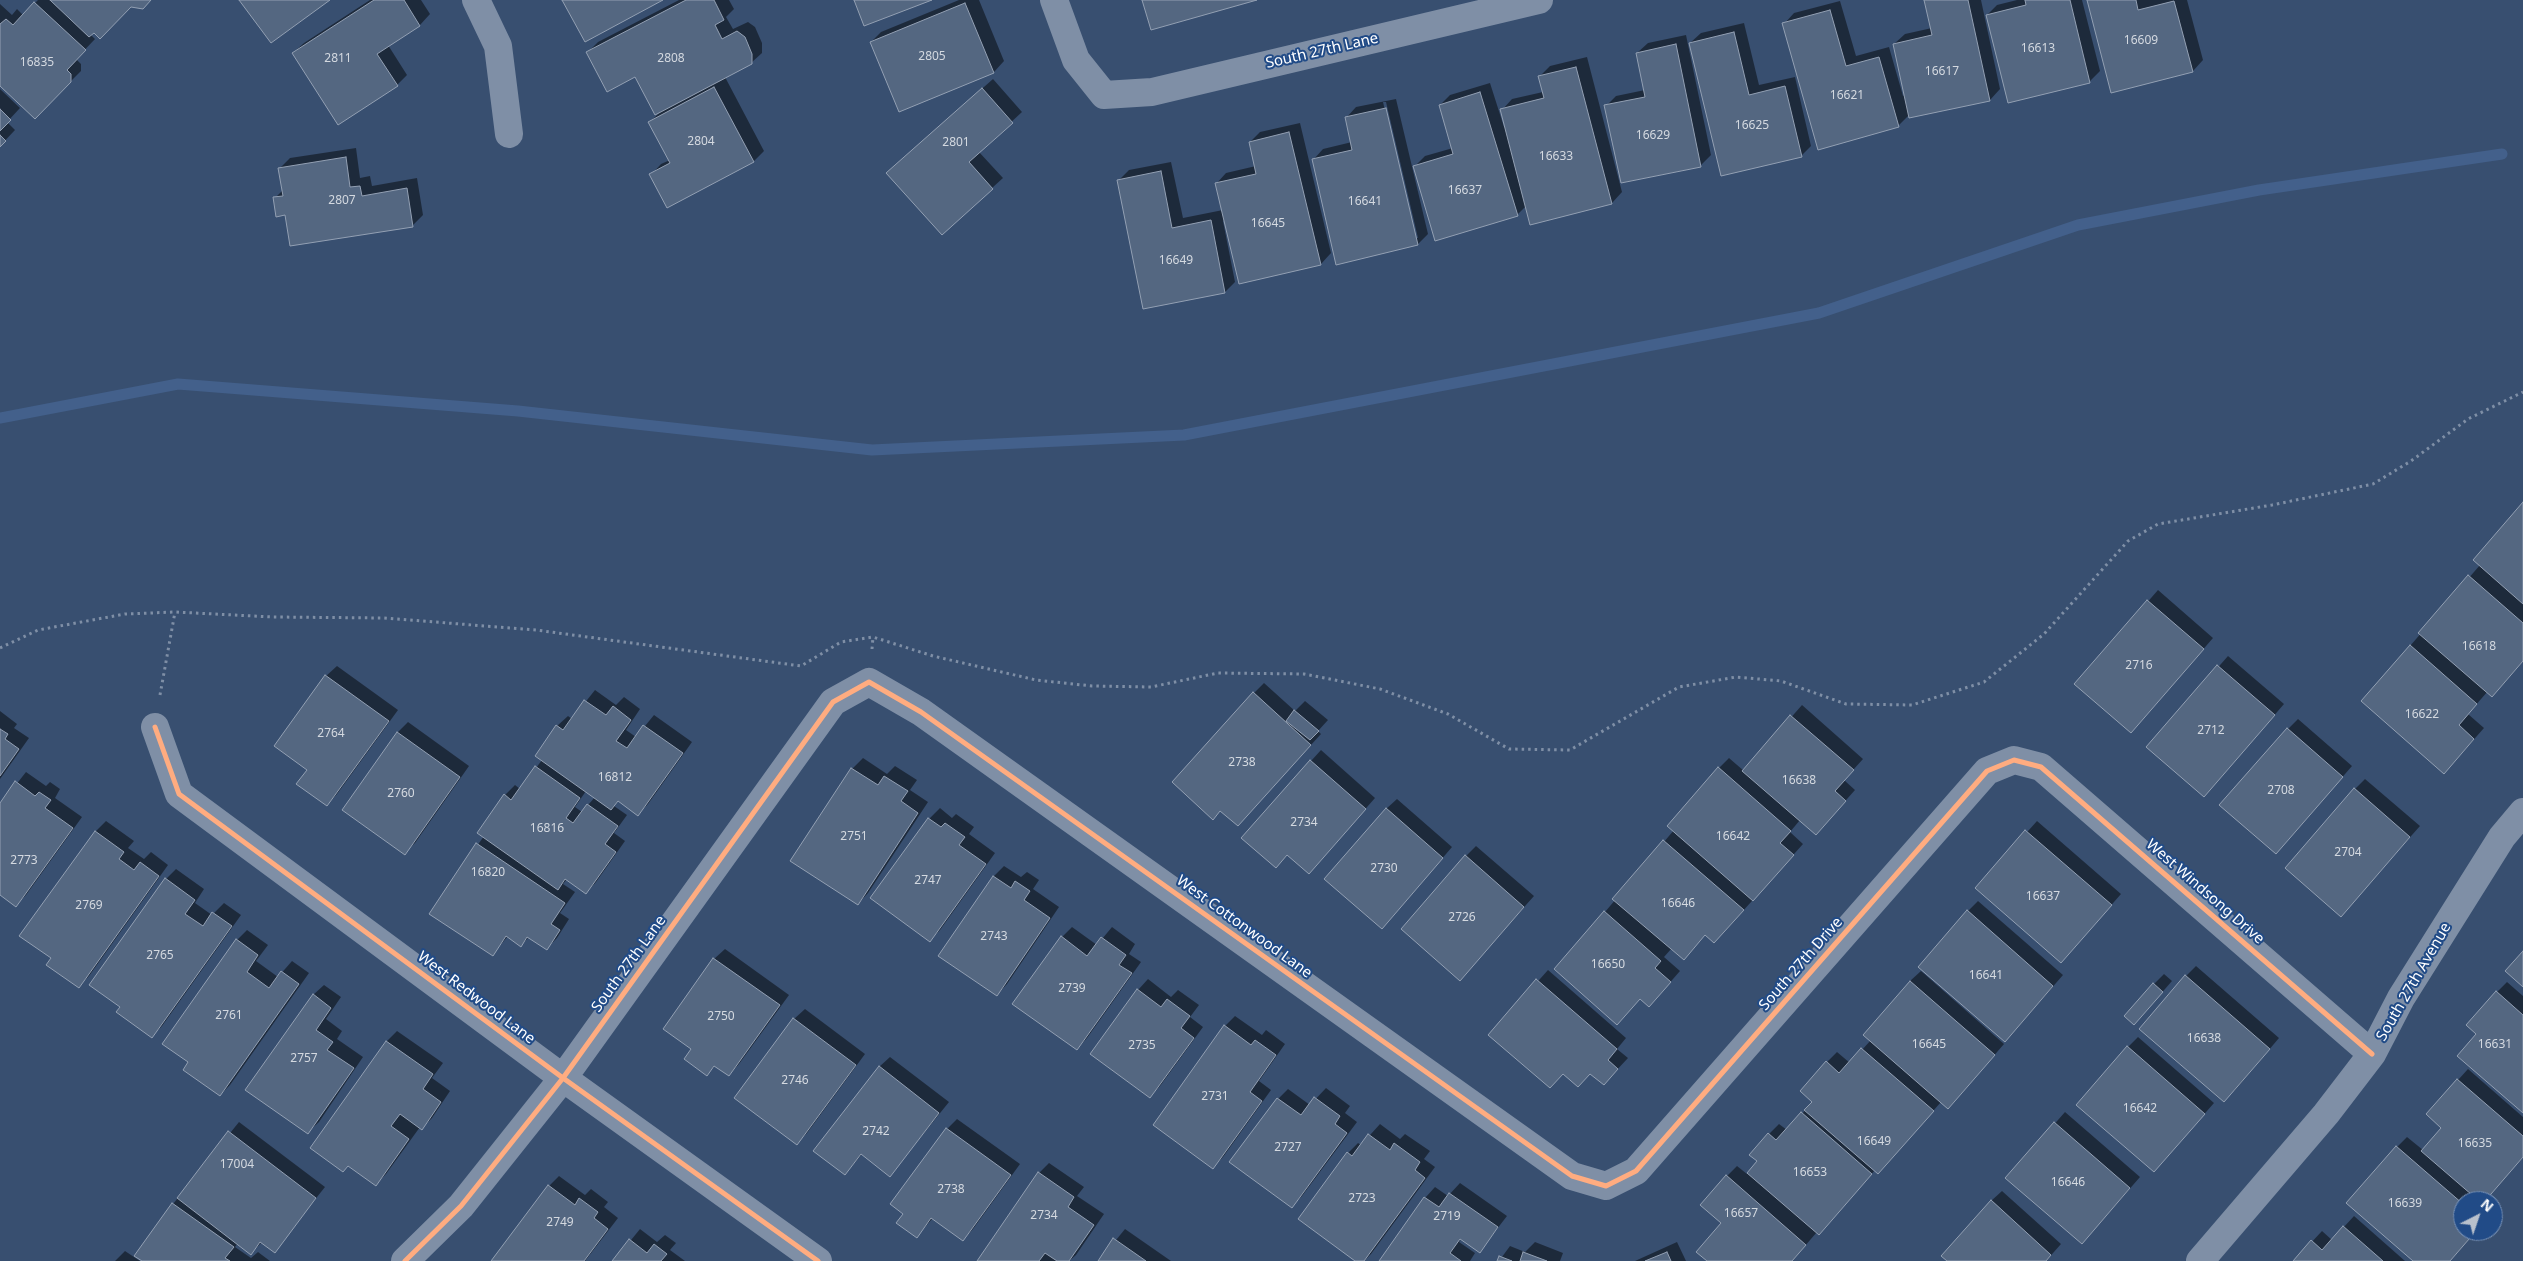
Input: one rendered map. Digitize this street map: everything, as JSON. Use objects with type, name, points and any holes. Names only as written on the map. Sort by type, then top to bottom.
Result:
[{"type":"street","points":[[476,0],[498,46],[509,134]]},
{"type":"street","name":"South 27th Lane","points":[[1054,0],[1076,60],[1104,95],[1152,92],[1538,0]]},
{"type":"street","name":"South 27th Lane","points":[[406,1261],[461,1206],[563,1078],[833,702],[869,682]]},
{"type":"street","name":"West Cottonwood Lane","points":[[869,682],[922,712],[1572,1176],[1606,1186]]},
{"type":"street","name":"West Redwood Lane","points":[[155,727],[179,794],[563,1078],[818,1261]]},
{"type":"street","name":"South 27th Drive","points":[[1606,1186],[1636,1171],[1986,771],[2014,760]]},
{"type":"street","name":"West Windsong Drive","points":[[2014,760],[2041,767],[2372,1054]]},
{"type":"street","name":"South 27th Avenue","points":[[2200,1261],[2326,1114],[2372,1054],[2401,998],[2502,837],[2523,812]]},
{"type":"path","points":[[0,648],[38,630],[125,614],[175,612],[273,617],[384,618],[536,630],[802,666],[841,642],[873,637],[933,656],[1036,680],[1092,686],[1151,687],[1218,673],[1304,674],[1380,689],[1448,714],[1508,750],[1570,750],[1618,724],[1679,687],[1736,677],[1781,681],[1846,704],[1912,705],[1984,682],[2044,634],[2128,541],[2158,524],[2272,505],[2372,484],[2411,461],[2468,419],[2523,392]]},
{"type":"path","points":[[155,727],[175,612]]},
{"type":"building","points":[[50,0],[151,0],[143,9],[131,7],[100,39],[94,33],[89,37]]},
{"type":"building","points":[[239,0],[330,0],[271,43]]},
{"type":"building","points":[[374,0],[404,0],[420,26],[377,54],[398,86],[338,125],[292,53]]},
{"type":"building","points":[[562,0],[663,0],[585,42]]},
{"type":"building","points":[[686,0],[714,0],[724,20],[715,25],[722,39],[737,31],[745,37],[752,54],[752,64],[655,115],[635,77],[607,92],[586,52]]},
{"type":"building","points":[[854,0],[932,0],[864,26]]},
{"type":"building","points":[[1142,0],[1257,0],[1151,30]]},
{"type":"building","points":[[1924,0],[1968,0],[1990,101],[1909,118],[1893,44],[1932,35]]},
{"type":"building","points":[[2025,0],[2070,0],[2090,83],[2008,103],[1986,15],[2026,5]]},
{"type":"building","points":[[2087,0],[2136,0],[2138,10],[2174,1],[2193,72],[2111,93]]},
{"type":"building","points":[[34,2],[86,50],[67,70],[71,74],[71,82],[35,119],[0,86],[0,24],[6,19],[13,25]]},
{"type":"building","points":[[965,3],[994,73],[899,112],[870,42]]},
{"type":"building","points":[[1830,10],[1846,66],[1879,57],[1899,127],[1818,150],[1782,23]]},
{"type":"building","points":[[1734,32],[1749,95],[1785,86],[1802,157],[1721,176],[1689,43]]},
{"type":"building","points":[[1676,44],[1701,167],[1621,183],[1604,105],[1645,97],[1636,53]]},
{"type":"building","points":[[1576,67],[1612,204],[1530,225],[1500,109],[1544,98],[1538,76]]},
{"type":"building","points":[[714,87],[754,162],[667,208],[649,174],[670,163],[648,122]]},
{"type":"building","points":[[982,88],[1013,123],[969,162],[993,189],[942,235],[886,173]]},
{"type":"building","points":[[1480,92],[1518,216],[1435,241],[1413,166],[1453,154],[1439,105]]},
{"type":"building","points":[[1386,108],[1418,245],[1336,265],[1312,159],[1352,150],[1345,117]]},
{"type":"building","points":[[0,109],[11,120],[0,131]]},
{"type":"building","points":[[1289,132],[1321,265],[1239,284],[1215,183],[1256,174],[1249,142]]},
{"type":"building","points":[[0,135],[6,141],[0,147]]},
{"type":"building","points":[[346,157],[350,187],[360,186],[362,196],[407,188],[413,227],[290,246],[285,215],[276,217],[273,197],[283,196],[278,168]]},
{"type":"building","points":[[1161,171],[1172,228],[1211,220],[1225,293],[1143,309],[1117,180]]},
{"type":"building","points":[[2523,502],[2523,604],[2473,560]]},
{"type":"building","points":[[2468,575],[2523,623],[2523,661],[2492,697],[2418,633]]},
{"type":"building","points":[[2147,600],[2204,649],[2131,733],[2074,684]]},
{"type":"building","points":[[2410,645],[2477,704],[2459,725],[2474,739],[2444,774],[2361,701]]},
{"type":"building","points":[[2217,665],[2275,715],[2204,797],[2146,747]]},
{"type":"building","points":[[325,675],[389,721],[327,806],[296,784],[307,770],[274,746]]},
{"type":"building","points":[[1253,692],[1311,745],[1238,826],[1220,811],[1213,820],[1172,782]]},
{"type":"building","points":[[584,700],[606,715],[613,706],[631,720],[616,741],[627,748],[643,725],[683,753],[638,816],[618,801],[611,810],[535,756],[556,725],[563,730]]},
{"type":"building","points":[[1294,710],[1319,731],[1310,740],[1286,721]]},
{"type":"building","points":[[1790,715],[1854,770],[1835,791],[1846,801],[1816,835],[1742,771]]},
{"type":"building","points":[[2287,728],[2343,777],[2276,854],[2219,805]]},
{"type":"building","points":[[0,729],[8,734],[5,739],[19,749],[0,776]]},
{"type":"building","points":[[397,732],[460,777],[405,855],[342,810]]},
{"type":"building","points":[[1310,760],[1366,809],[1309,874],[1287,855],[1276,868],[1241,838]]},
{"type":"building","points":[[535,766],[580,798],[566,818],[573,823],[587,804],[618,826],[605,844],[616,852],[586,894],[565,879],[558,890],[477,833],[504,794],[511,800]]},
{"type":"building","points":[[1718,767],[1791,831],[1780,843],[1794,855],[1753,901],[1667,826]]},
{"type":"building","points":[[851,768],[878,785],[884,776],[908,791],[901,801],[918,813],[858,905],[790,861]]},
{"type":"building","points":[[15,781],[35,796],[39,792],[51,800],[45,808],[73,828],[16,907],[0,895],[0,803]]},
{"type":"building","points":[[2354,788],[2410,837],[2341,917],[2285,868]]},
{"type":"building","points":[[1386,808],[1443,858],[1382,929],[1324,879]]},
{"type":"building","points":[[928,818],[941,827],[945,823],[965,837],[959,845],[986,864],[930,942],[870,898]]},
{"type":"building","points":[[2025,830],[2112,905],[2061,963],[1975,888]]},
{"type":"building","points":[[95,831],[124,852],[119,859],[134,870],[140,862],[159,876],[79,988],[46,965],[51,958],[19,936]]},
{"type":"building","points":[[1663,840],[1744,910],[1714,943],[1705,935],[1684,960],[1612,899]]},
{"type":"building","points":[[476,843],[565,903],[551,924],[560,930],[547,950],[527,937],[521,947],[506,936],[493,956],[429,914]]},
{"type":"building","points":[[1465,855],[1524,907],[1460,981],[1401,929]]},
{"type":"building","points":[[993,876],[1011,888],[1015,881],[1030,891],[1024,900],[1050,918],[997,996],[938,956]]},
{"type":"building","points":[[165,878],[195,900],[185,914],[203,926],[212,912],[232,926],[152,1038],[116,1012],[120,1007],[89,985]]},
{"type":"building","points":[[1967,910],[2053,986],[2005,1042],[1918,967]]},
{"type":"building","points":[[1604,911],[1661,961],[1655,968],[1671,982],[1649,1007],[1640,999],[1617,1025],[1554,969]]},
{"type":"building","points":[[1061,936],[1087,956],[1101,937],[1126,955],[1119,965],[1132,973],[1077,1050],[1012,1004]]},
{"type":"building","points":[[236,939],[258,955],[247,972],[269,988],[281,971],[299,984],[220,1096],[183,1070],[188,1062],[162,1044]]},
{"type":"building","points":[[2523,951],[2523,987],[2505,971]]},
{"type":"building","points":[[713,958],[780,1005],[729,1076],[714,1066],[707,1076],[684,1059],[691,1049],[663,1029]]},
{"type":"building","points":[[2185,975],[2270,1049],[2224,1102],[2139,1029]]},
{"type":"building","points":[[1536,979],[1617,1049],[1608,1060],[1618,1069],[1604,1085],[1590,1074],[1578,1087],[1563,1074],[1550,1088],[1488,1035]]},
{"type":"building","points":[[1910,981],[1995,1055],[1948,1109],[1863,1035]]},
{"type":"building","points":[[2153,983],[2163,992],[2134,1025],[2124,1016]]},
{"type":"building","points":[[1137,989],[1161,1007],[1167,999],[1190,1016],[1181,1028],[1194,1038],[1150,1098],[1090,1054]]},
{"type":"building","points":[[2496,991],[2523,1015],[2523,1113],[2457,1056],[2476,1034],[2466,1025]]},
{"type":"building","points":[[313,994],[331,1008],[316,1030],[333,1042],[327,1050],[354,1068],[308,1134],[245,1090]]},
{"type":"building","points":[[793,1018],[856,1065],[797,1145],[734,1098]]},
{"type":"building","points":[[1224,1025],[1251,1045],[1255,1040],[1276,1055],[1250,1092],[1262,1101],[1213,1169],[1153,1125]]},
{"type":"building","points":[[386,1041],[433,1074],[423,1089],[441,1102],[422,1130],[400,1114],[391,1126],[409,1139],[376,1186],[348,1166],[343,1172],[310,1148]]},
{"type":"building","points":[[2127,1046],[2205,1114],[2154,1172],[2076,1105]]},
{"type":"building","points":[[1861,1048],[1934,1111],[1878,1174],[1804,1110],[1812,1102],[1800,1091],[1826,1061],[1839,1073]]},
{"type":"building","points":[[879,1066],[939,1113],[890,1177],[861,1154],[845,1175],[813,1151]]},
{"type":"building","points":[[2457,1079],[2523,1136],[2523,1157],[2494,1191],[2467,1191],[2421,1151],[2441,1128],[2426,1114]]},
{"type":"building","points":[[1314,1097],[1340,1116],[1335,1124],[1347,1133],[1292,1208],[1229,1162],[1277,1098],[1301,1115]]},
{"type":"building","points":[[1801,1112],[1872,1174],[1819,1235],[1747,1173],[1757,1161],[1749,1155],[1768,1133],[1776,1140]]},
{"type":"building","points":[[2054,1122],[2130,1188],[2082,1244],[2005,1178]]},
{"type":"building","points":[[946,1128],[1011,1175],[963,1241],[931,1218],[917,1238],[896,1223],[903,1214],[890,1204]]},
{"type":"building","points":[[228,1131],[316,1198],[275,1253],[260,1242],[251,1255],[177,1198]]},
{"type":"building","points":[[1368,1134],[1390,1150],[1394,1143],[1420,1162],[1415,1170],[1425,1178],[1364,1261],[1355,1261],[1298,1219],[1347,1152],[1352,1156]]},
{"type":"building","points":[[2396,1146],[2453,1195],[2453,1241],[2467,1241],[2450,1261],[2413,1261],[2346,1203]]},
{"type":"building","points":[[1038,1172],[1074,1197],[1068,1207],[1094,1225],[1069,1261],[1057,1261],[1045,1253],[1039,1261],[977,1261]]},
{"type":"building","points":[[1726,1175],[1806,1245],[1792,1261],[1707,1261],[1696,1252],[1721,1223],[1700,1205]]},
{"type":"building","points":[[548,1185],[575,1205],[579,1198],[598,1212],[594,1218],[608,1229],[584,1261],[491,1261]]},
{"type":"building","points":[[1449,1193],[1498,1227],[1480,1253],[1460,1239],[1450,1253],[1461,1261],[1379,1261],[1424,1197],[1439,1207]]},
{"type":"building","points":[[1991,1200],[2051,1255],[2046,1261],[1947,1261],[1941,1256]]},
{"type":"building","points":[[172,1203],[234,1247],[225,1258],[230,1261],[142,1261],[134,1256]]},
{"type":"building","points":[[2343,1226],[2383,1261],[2293,1261],[2311,1240],[2322,1250]]},
{"type":"building","points":[[1113,1238],[1146,1261],[1098,1261]]},
{"type":"building","points":[[629,1239],[647,1253],[654,1244],[667,1254],[661,1261],[612,1261]]},
{"type":"building","points":[[1523,1252],[1547,1261],[1520,1261]]},
{"type":"building","points":[[1667,1252],[1671,1261],[1645,1261]]},
{"type":"building","points":[[1499,1256],[1512,1261],[1497,1261]]},
{"type":"waterway","points":[[0,418],[178,384],[518,411],[872,450],[1184,435],[1819,313],[2078,225],[2259,190],[2502,154]]},
{"type":"cycle path","points":[[405,1261],[461,1206],[563,1078],[833,702],[869,682],[921,712],[1572,1176],[1606,1186],[1636,1171],[1987,771],[2014,760],[2041,767],[2372,1054]]},
{"type":"cycle path","points":[[155,727],[179,794],[563,1078],[818,1261]]}]
